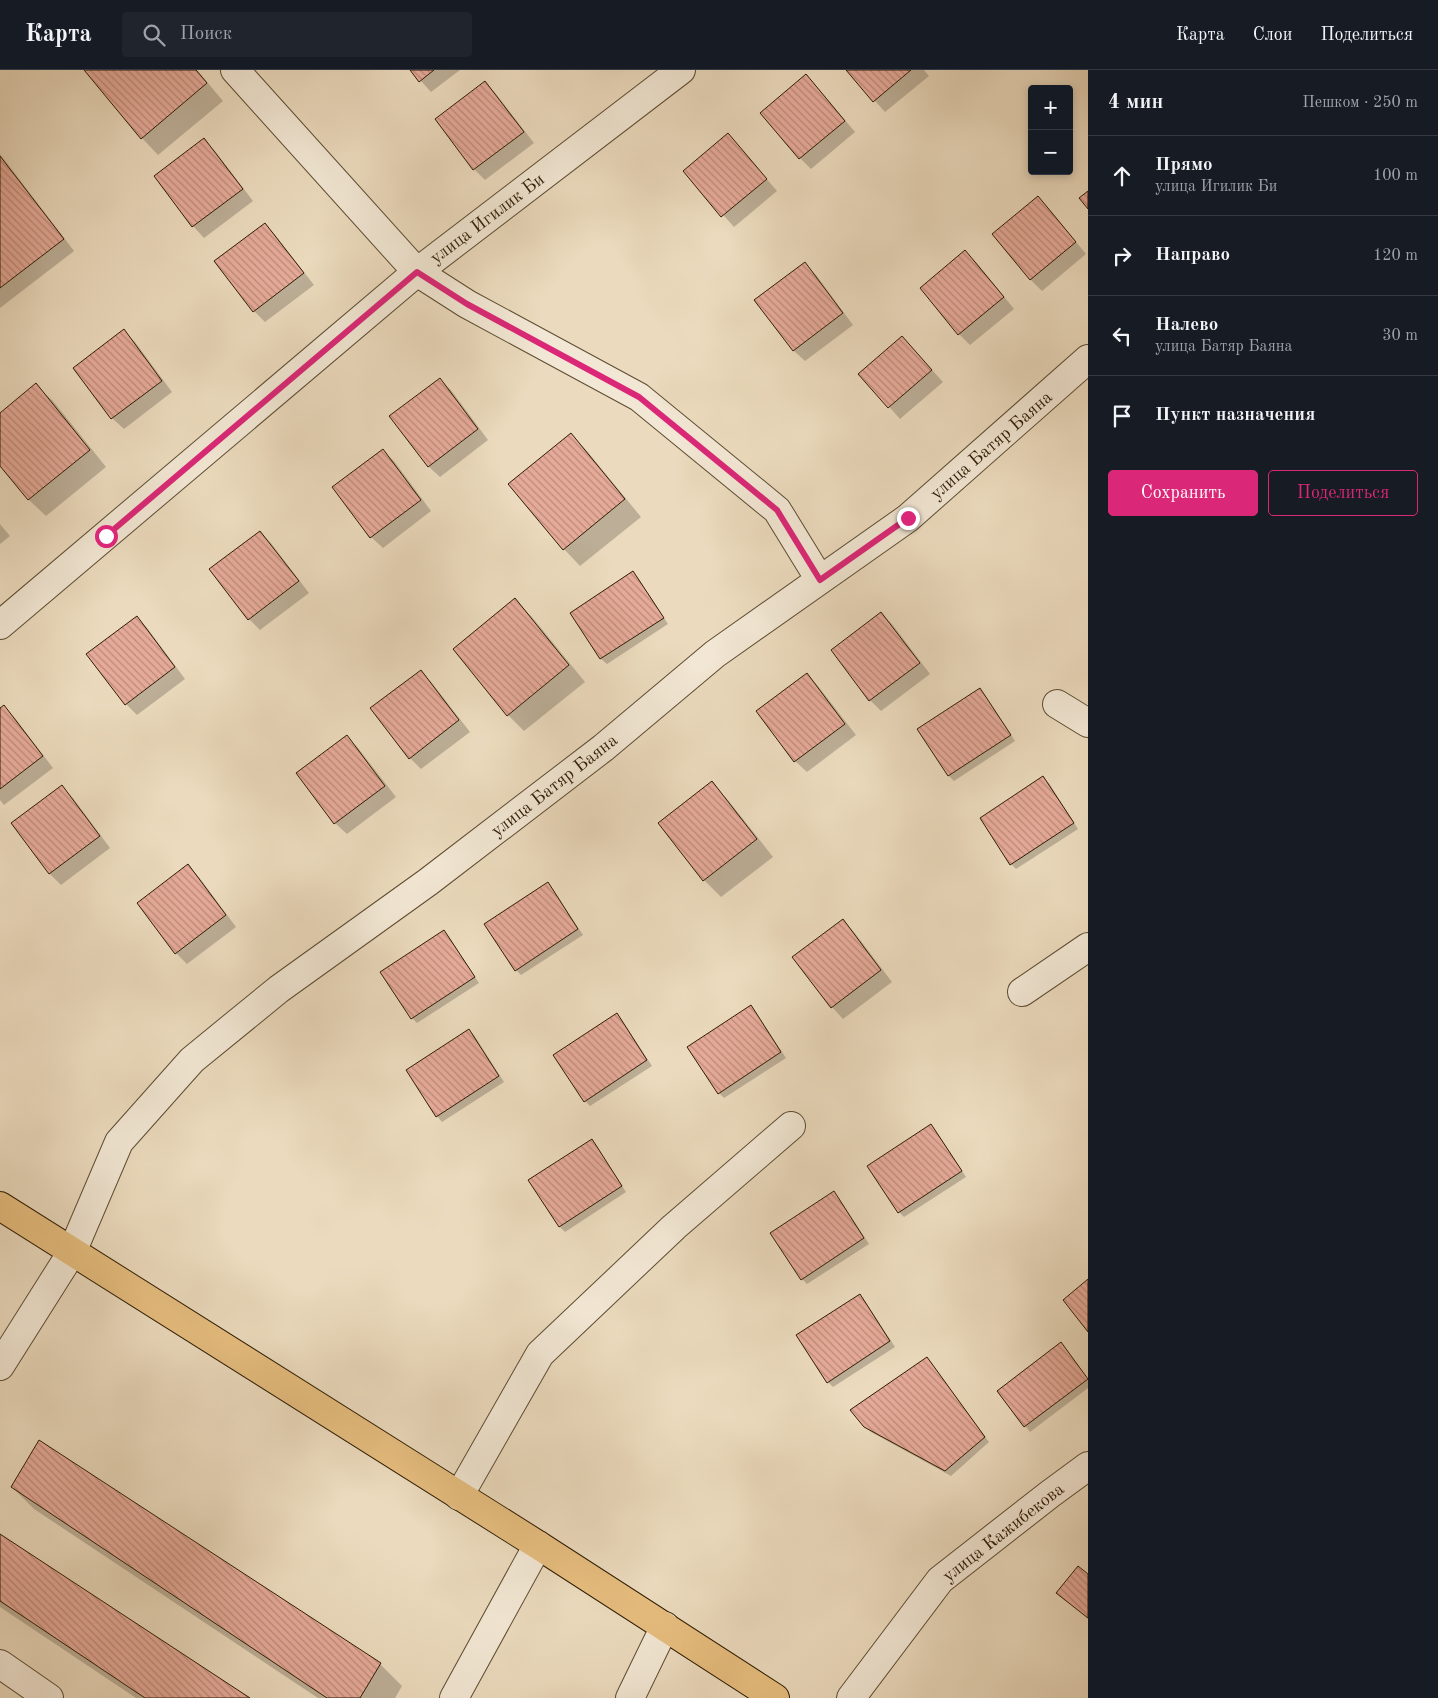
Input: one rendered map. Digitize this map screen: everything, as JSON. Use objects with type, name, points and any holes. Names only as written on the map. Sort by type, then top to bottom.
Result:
[{"type":"main road","points":[[0,1206],[538,1545],[774,1698]]},
{"type":"street","points":[[235,70],[417,272],[467,304],[639,397],[777,510],[820,580]]},
{"type":"street","name":"улица Игилик Би","points":[[0,625],[417,272],[681,70]]},
{"type":"street","name":"улица Батяр Баяна","points":[[0,1366],[72,1252],[119,1142],[192,1060],[279,989],[428,882],[604,748],[715,654],[908,518],[1088,359]]},
{"type":"street","points":[[1057,704],[1088,723]]},
{"type":"street","points":[[1022,992],[1088,947]]},
{"type":"street","points":[[459,1496],[540,1354],[674,1226],[791,1126]]},
{"type":"street","name":"улица Кажибекова","points":[[851,1698],[940,1580],[1088,1466]]},
{"type":"street","points":[[454,1698],[538,1545]]},
{"type":"street","points":[[630,1698],[665,1626]]},
{"type":"street","points":[[0,1664],[49,1698]]},
{"type":"building","points":[[84,70],[196,70],[207,83],[141,139]]},
{"type":"building","points":[[410,70],[434,70],[419,82]]},
{"type":"building","points":[[846,70],[911,70],[873,102]]},
{"type":"building","points":[[806,74],[845,121],[799,159],[760,113]]},
{"type":"building","points":[[485,81],[524,132],[473,170],[435,119]]},
{"type":"building","points":[[728,133],[767,179],[721,217],[683,171]]},
{"type":"building","points":[[204,138],[243,189],[192,227],[154,176]]},
{"type":"building","points":[[0,156],[64,239],[0,288]]},
{"type":"building","points":[[1088,191],[1088,209],[1079,198]]},
{"type":"building","points":[[1038,196],[1076,242],[1030,280],[992,234]]},
{"type":"building","points":[[265,223],[304,273],[253,312],[214,261]]},
{"type":"building","points":[[965,250],[1004,297],[958,335],[920,288]]},
{"type":"building","points":[[805,262],[843,313],[793,351],[754,300]]},
{"type":"building","points":[[124,329],[162,381],[111,419],[73,368]]},
{"type":"building","points":[[902,336],[932,370],[888,408],[858,374]]},
{"type":"building","points":[[440,378],[478,429],[428,467],[389,416]]},
{"type":"building","points":[[36,383],[90,450],[28,500],[0,466],[0,413]]},
{"type":"building","points":[[571,433],[625,499],[563,550],[508,484]]},
{"type":"building","points":[[383,449],[421,500],[370,538],[332,487]]},
{"type":"building","points":[[260,531],[299,581],[248,620],[209,569]]},
{"type":"building","points":[[633,571],[664,618],[600,659],[570,613]]},
{"type":"building","points":[[515,598],[569,665],[507,716],[453,649]]},
{"type":"building","points":[[881,612],[920,663],[869,701],[831,650]]},
{"type":"building","points":[[137,616],[175,667],[125,705],[86,654]]},
{"type":"building","points":[[421,670],[459,720],[409,759],[370,708]]},
{"type":"building","points":[[807,673],[845,724],[794,762],[756,711]]},
{"type":"building","points":[[980,688],[1011,735],[948,776],[917,729]]},
{"type":"building","points":[[4,705],[43,756],[0,789],[0,708]]},
{"type":"building","points":[[347,735],[385,786],[334,824],[296,773]]},
{"type":"building","points":[[1043,776],[1074,823],[1010,865],[980,818]]},
{"type":"building","points":[[712,781],[757,839],[703,881],[658,823]]},
{"type":"building","points":[[62,785],[100,836],[49,874],[11,823]]},
{"type":"building","points":[[188,864],[226,915],[175,954],[137,903]]},
{"type":"building","points":[[548,882],[578,929],[515,971],[484,924]]},
{"type":"building","points":[[843,919],[881,970],[831,1008],[792,957]]},
{"type":"building","points":[[444,930],[475,977],[411,1019],[380,972]]},
{"type":"building","points":[[751,1005],[781,1052],[718,1094],[687,1047]]},
{"type":"building","points":[[617,1013],[647,1060],[584,1102],[553,1055]]},
{"type":"building","points":[[469,1029],[499,1076],[436,1117],[406,1070]]},
{"type":"building","points":[[931,1124],[962,1171],[898,1213],[867,1166]]},
{"type":"building","points":[[592,1139],[622,1186],[559,1227],[528,1180]]},
{"type":"building","points":[[834,1191],[864,1238],[801,1280],[770,1233]]},
{"type":"building","points":[[1088,1279],[1088,1332],[1063,1300]]},
{"type":"building","points":[[860,1294],[890,1341],[827,1383],[796,1335]]},
{"type":"building","points":[[1061,1342],[1088,1379],[1024,1427],[997,1391]]},
{"type":"building","points":[[927,1357],[985,1437],[945,1471],[864,1427],[850,1410]]},
{"type":"building","points":[[39,1440],[381,1663],[360,1698],[327,1698],[11,1487]]},
{"type":"building","points":[[0,1534],[250,1698],[145,1698],[0,1601]]},
{"type":"building","points":[[1078,1566],[1088,1574],[1088,1618],[1056,1593]]},
{"type":"route","points":[[106,536],[417,272],[467,304],[639,397],[777,510],[820,580],[908,518]]}]
